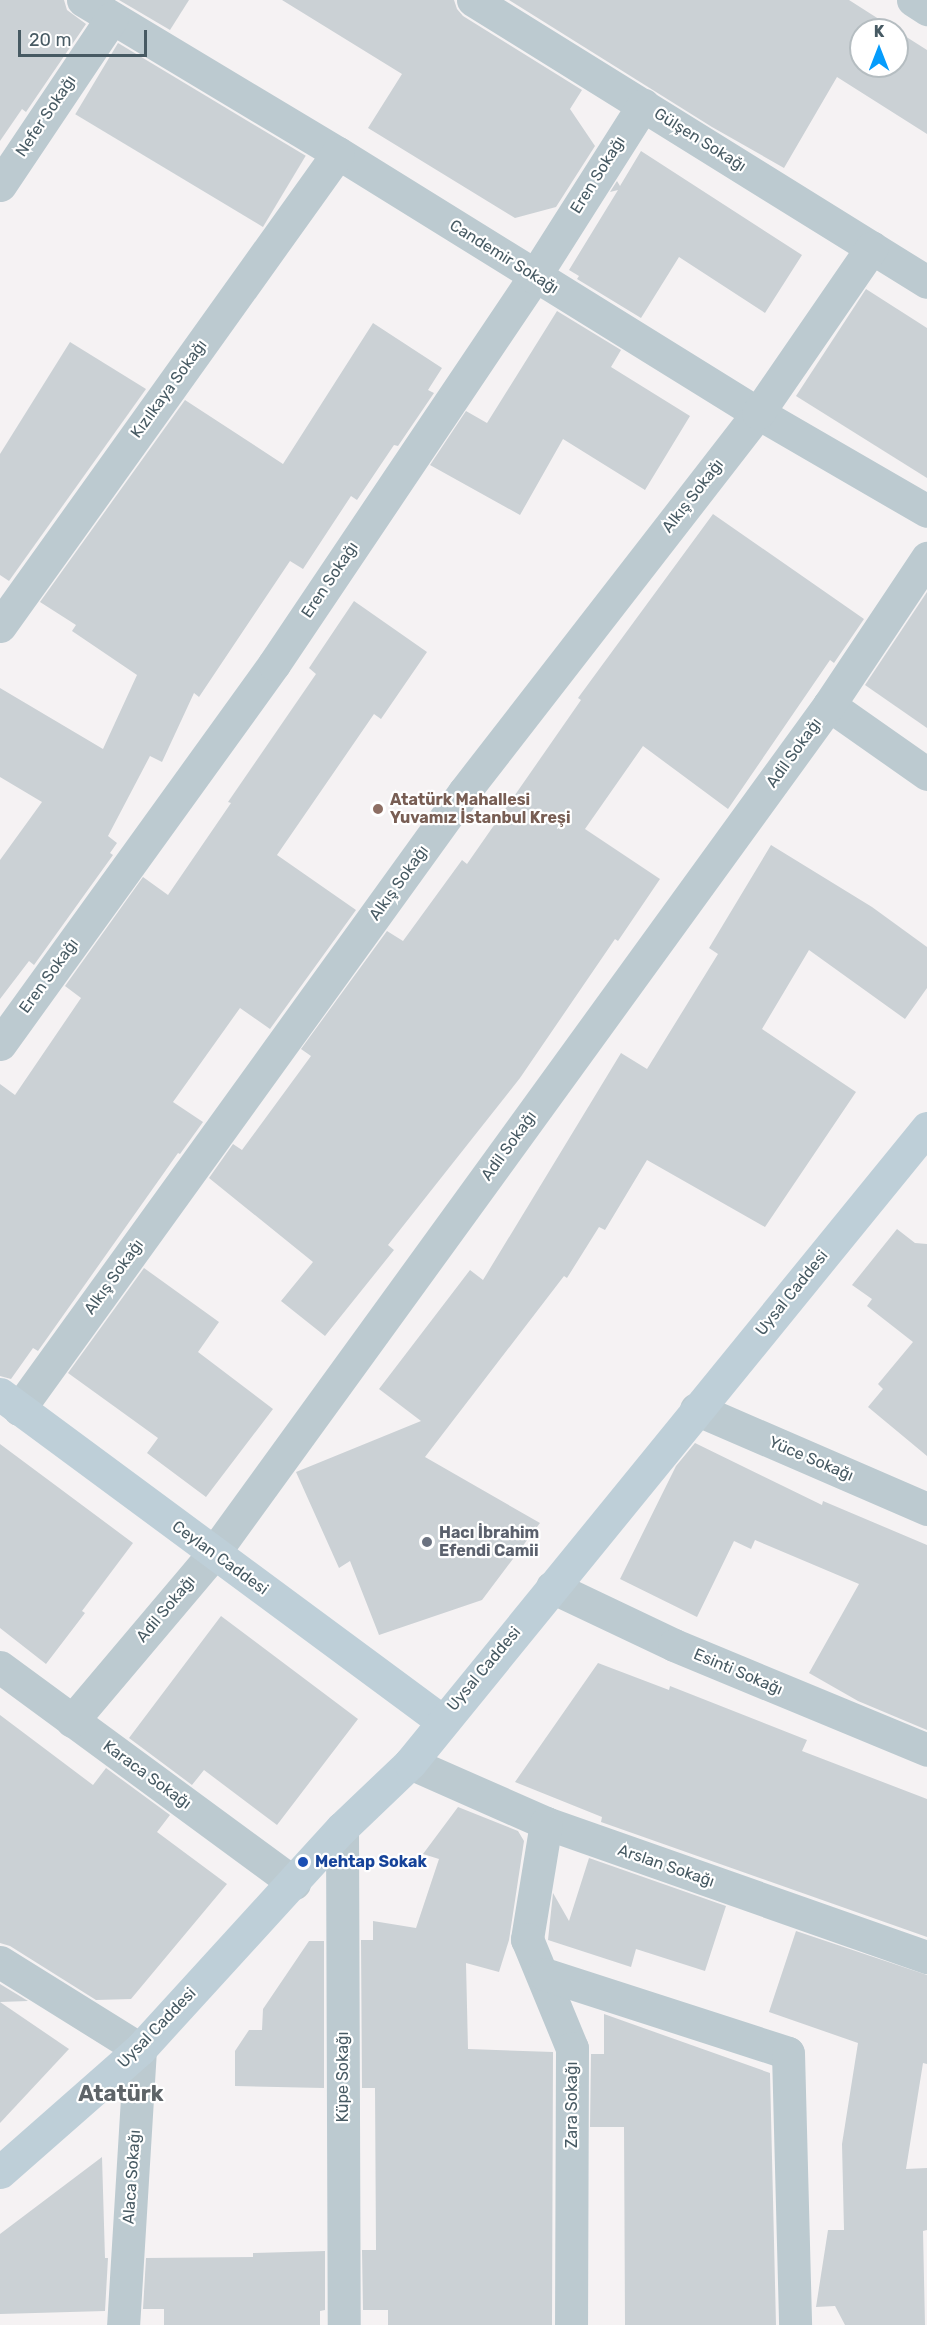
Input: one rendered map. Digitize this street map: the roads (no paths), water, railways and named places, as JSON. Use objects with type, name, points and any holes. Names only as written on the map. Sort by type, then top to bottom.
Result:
[{"type":"street","name":"Candemir Sokağı","points":[[83,0],[338,153],[534,277],[758,413],[927,511]]},
{"type":"street","name":"Gülşen Sokağı","points":[[473,0],[927,282]]},
{"type":"street","points":[[913,0],[927,9]]},
{"type":"street","name":"Nefer Sokağı","points":[[0,185],[112,18]]},
{"type":"street","name":"Eren Sokağı","points":[[0,1044],[274,664],[534,277],[643,105]]},
{"type":"street","name":"Kızılkaya Sokağı","points":[[0,626],[338,153]]},
{"type":"street","name":"Alkış Sokağı","points":[[10,1402],[464,792],[758,413],[872,247]]},
{"type":"street","name":"Adil Sokağı","points":[[72,1721],[213,1554],[829,705],[927,558]]},
{"type":"street","points":[[829,705],[927,774]]},
{"type":"street","name":"Uysal Caddesi","points":[[0,2172],[140,2049],[342,1828],[410,1763],[927,1128]]},
{"type":"street","name":"Ceylan Caddesi","points":[[10,1402],[442,1721]]},
{"type":"street","name":"Yüce Sokağı","points":[[696,1410],[927,1509]]},
{"type":"street","name":"Esinti Sokağı","points":[[552,1587],[674,1645],[927,1750]]},
{"type":"street","name":"Karaca Sokağı","points":[[0,1667],[294,1883]]},
{"type":"street","name":"Arslan Sokağı","points":[[410,1763],[546,1823],[927,1958]]},
{"type":"street","name":"Zara Sokağı","points":[[546,1823],[527,1939],[544,1974],[572,2048],[571,2325]]},
{"type":"street","name":"Küpe Sokağı","points":[[342,1828],[344,2325]]},
{"type":"street","points":[[0,1962],[140,2049]]},
{"type":"street","points":[[544,1974],[788,2053],[795,2325]]},
{"type":"street","name":"Alaca Sokağı","points":[[123,2325],[140,2049]]},
{"type":"place","name":"Atatürk Mahallesi Yuvamız İstanbul Kreşi","points":[[378,809]]},
{"type":"place","name":"Hacı İbrahim Efendi Camii","points":[[427,1542]]},
{"type":"place","name":"Mehtap Sokak","points":[[303,1862]]},
{"type":"district","name":"Atatürk","points":[[121,2094]]}]
